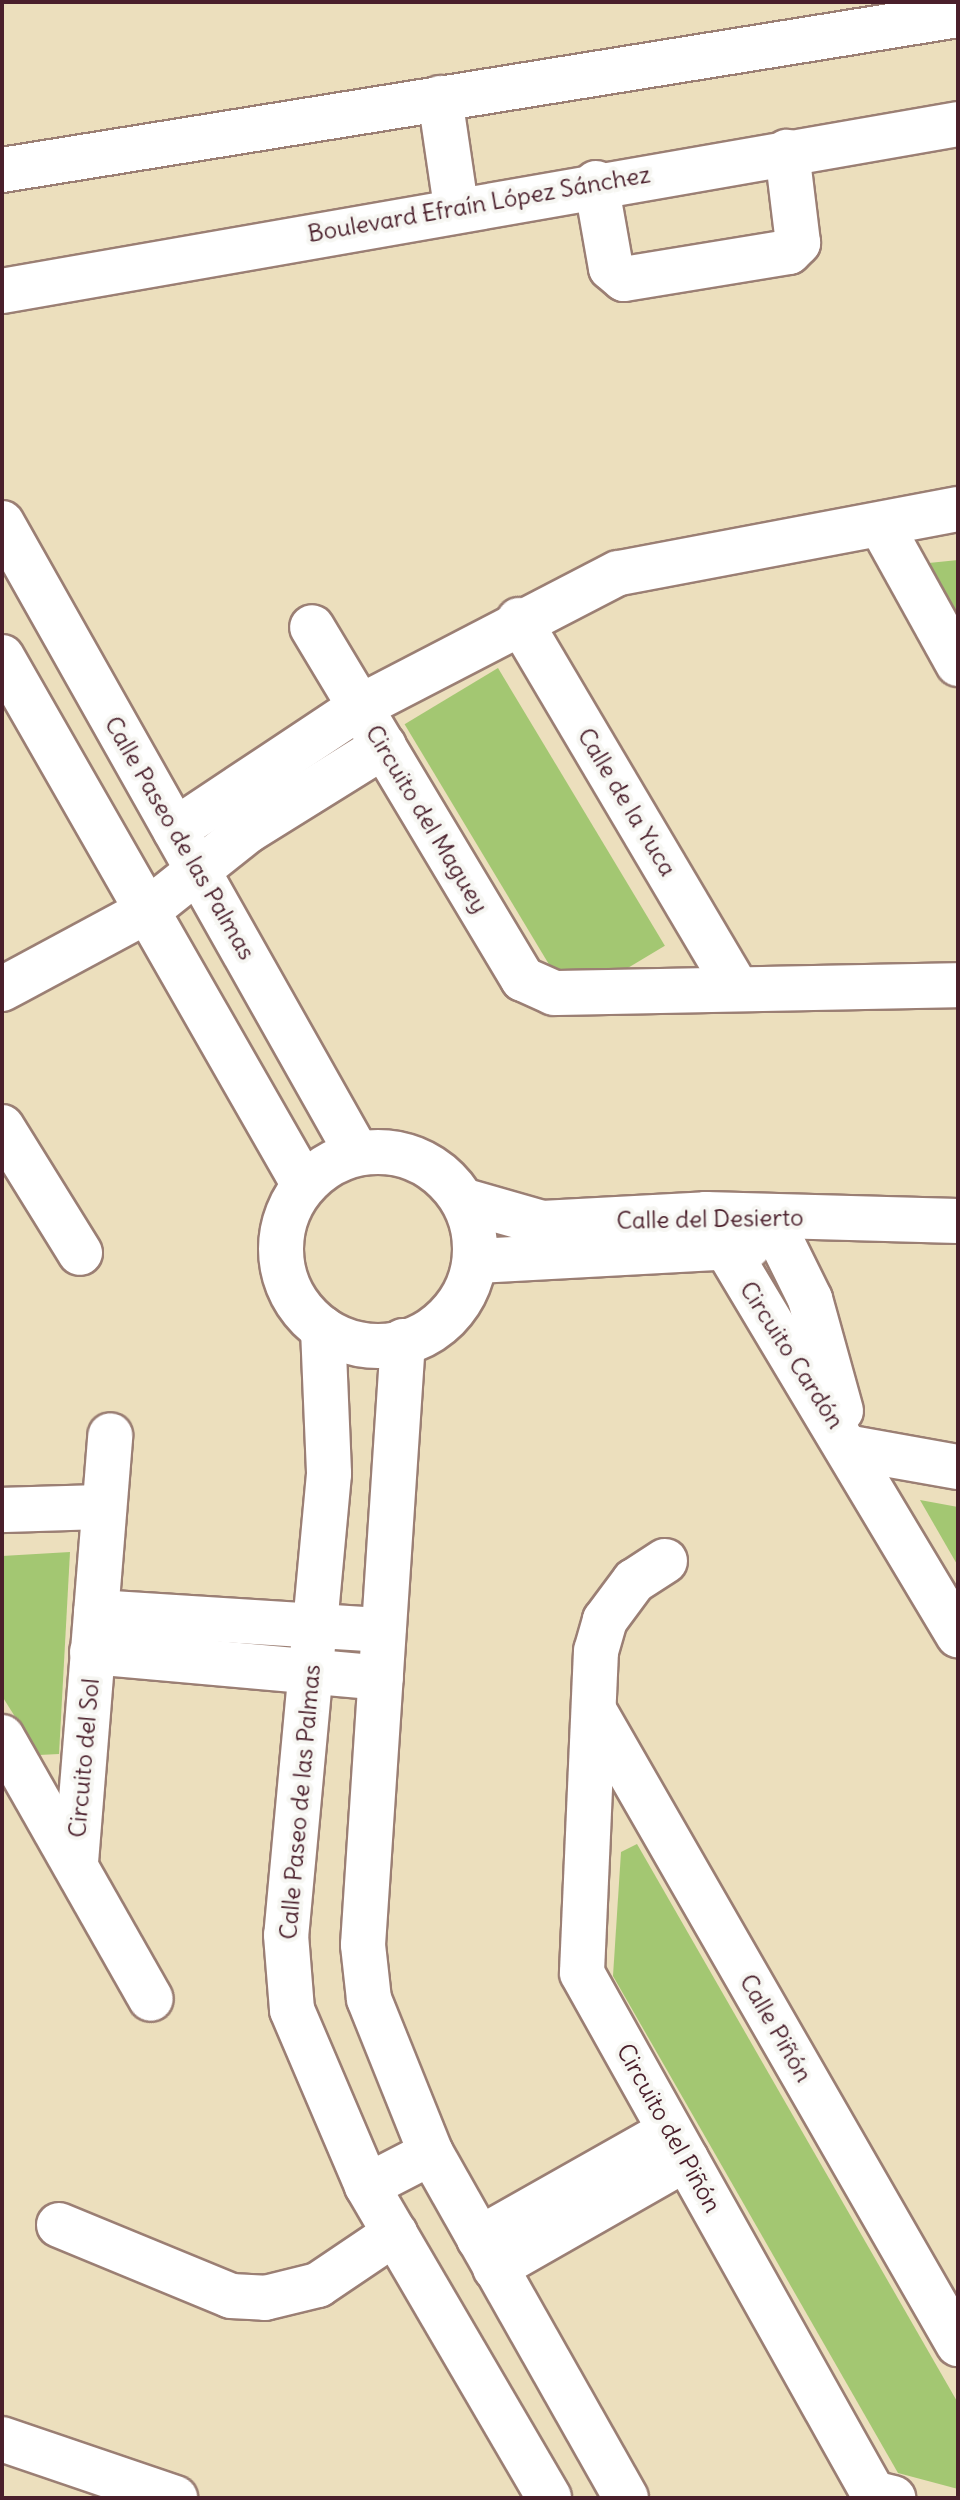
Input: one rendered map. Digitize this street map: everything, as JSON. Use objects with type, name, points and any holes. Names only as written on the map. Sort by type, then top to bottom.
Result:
[{"type":"street","points":[[2,170],[932,12]]},
{"type":"street","points":[[440,98],[456,206]]},
{"type":"street","name":"Boulevard Efraín López Sánchez","points":[[2,291],[456,206],[958,124]]},
{"type":"street","points":[[596,183],[611,268],[624,279],[789,252],[798,243],[787,152]]},
{"type":"street","name":"Circuito del Maguey","points":[[958,509],[618,573],[519,620],[360,707],[523,979],[554,993],[735,985],[958,985]]},
{"type":"street","name":"Calle Paseo de las Palmas","points":[[2,523],[357,1153]]},
{"type":"street","points":[[881,525],[958,664]]},
{"type":"street","name":"Calle de la Yuca","points":[[519,620],[735,985]]},
{"type":"street","points":[[175,830],[360,707],[312,627]]},
{"type":"street","points":[[2,657],[304,1185]]},
{"type":"street","points":[[58,755],[114,723]]},
{"type":"street","points":[[2,958],[201,875],[249,830],[384,746]]},
{"type":"street","points":[[2,989],[140,898]]},
{"type":"street","points":[[6,1140],[80,1253]]},
{"type":"street","points":[[357,1153],[419,1160],[465,1201],[476,1261],[446,1320],[403,1341],[353,1343],[323,1329],[299,1307],[284,1277],[288,1212],[304,1185],[357,1153]]},
{"type":"street","name":"Calle del Desierto","points":[[465,1201],[542,1223],[714,1230],[778,1231],[958,1221]]},
{"type":"street","name":"Calle del Desierto","points":[[476,1261],[714,1230]]},
{"type":"street","name":"Circuito Cardón","points":[[714,1230],[851,1448]]},
{"type":"street","name":"Calle del Desierto","points":[[778,1231],[958,1249]]},
{"type":"street","name":"Circuito Cardón","points":[[778,1231],[810,1299],[851,1448]]},
{"type":"street","name":"Calle Paseo de las Palmas","points":[[323,1329],[329,1474],[286,1935],[292,2010],[367,2186],[549,2498]]},
{"type":"street","points":[[403,1341],[363,1945],[369,1999],[431,2153],[626,2498]]},
{"type":"street","name":"Circuito del Sol","points":[[76,1862],[110,1435]]},
{"type":"street","points":[[851,1448],[958,1467]]},
{"type":"street","points":[[851,1448],[958,1635]]},
{"type":"street","points":[[2,1510],[104,1507]]},
{"type":"street","name":"Circuito del Piñón","points":[[665,1561],[634,1581],[605,1620],[595,1712],[582,1973],[873,2493],[893,2498]]},
{"type":"street","points":[[94,1632],[315,1627],[383,1630]]},
{"type":"street","name":"Circuito del Sol","points":[[94,1632],[311,1672],[381,1678]]},
{"type":"street","name":"Calle Piñón","points":[[595,1712],[958,2344]]},
{"type":"street","name":"Circuito del Sol","points":[[2,1737],[76,1862]]},
{"type":"street","points":[[76,1862],[151,1999]]},
{"type":"street","points":[[454,2337],[496,2270],[678,2145]]},
{"type":"street","points":[[367,2186],[431,2153]]},
{"type":"street","points":[[59,2225],[231,2296],[265,2298],[318,2285],[395,2233]]},
{"type":"street","points":[[2,2439],[175,2498]]},
{"type":"green space","points":[[958,560],[958,635],[919,564]]},
{"type":"green space","points":[[498,668],[665,946],[571,1002],[405,724]]},
{"type":"green space","points":[[920,1500],[958,1507],[958,1566]]},
{"type":"green space","points":[[70,1552],[59,1754],[39,1755],[2,1696],[2,1556]]},
{"type":"green space","points":[[637,1844],[958,2403],[958,2489],[898,2473],[613,1976],[621,1852]]}]
